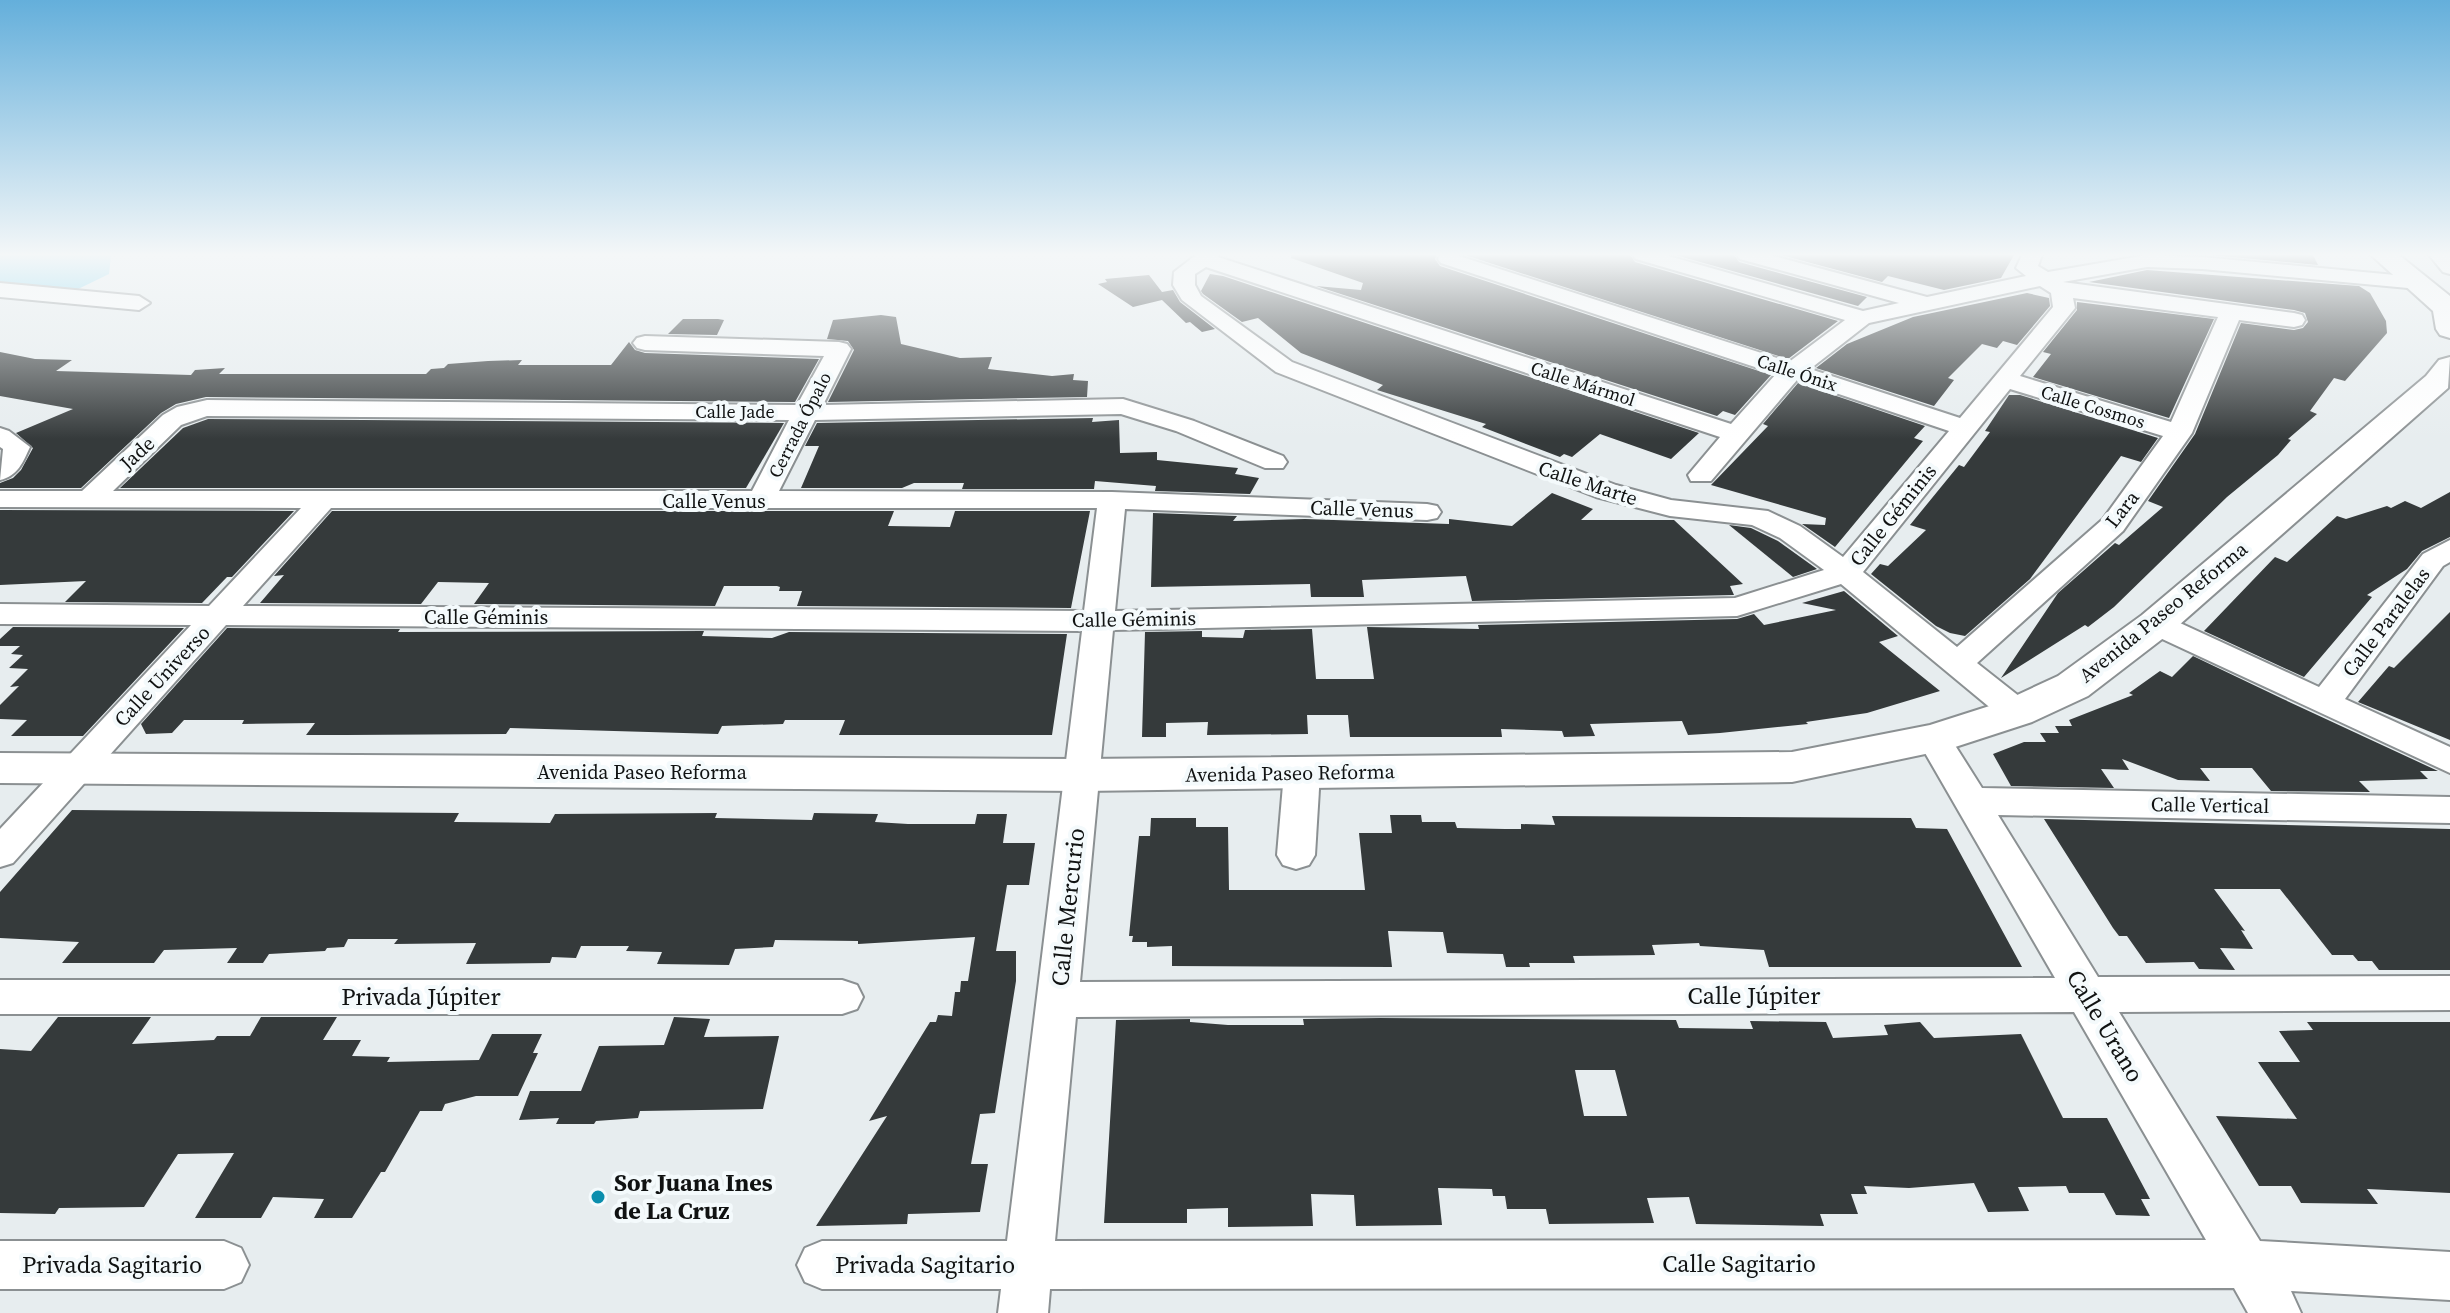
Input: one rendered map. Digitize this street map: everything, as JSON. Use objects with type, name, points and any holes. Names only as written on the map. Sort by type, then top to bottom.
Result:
[{"type":"main road","name":"Avenida Paseo Reforma","points":[[0,768],[1082,775],[1792,767],[1934,739],[2017,712],[2073,686],[2156,624],[2437,382],[2450,366]]},
{"type":"street","name":"Calle Marte","points":[[1215,316],[1284,367],[1606,491],[1670,508],[1758,517],[1790,532],[1846,573],[2017,712]]},
{"type":"street","name":"Calle Mármol","points":[[1383,316],[1735,434]]},
{"type":"street","name":"Calle Ónix","points":[[1622,316],[1964,427]]},
{"type":"street","points":[[1856,316],[1862,318]]},
{"type":"street","points":[[1701,475],[1791,372],[1862,318],[1870,316]]},
{"type":"street","name":"Calle Géminis","points":[[0,614],[1099,621],[1737,607],[1846,573],[2057,316]]},
{"type":"street","name":"Lara","points":[[1958,663],[2113,525],[2179,433],[2230,316]]},
{"type":"street","points":[[2260,316],[2294,320]]},
{"type":"street","name":"Cerrada Ópalo","points":[[645,343],[839,349],[760,502]]},
{"type":"street","name":"Calle Cosmos","points":[[2007,380],[2179,433]]},
{"type":"street","name":"Calle Jade","points":[[186,412],[207,408],[806,413],[1123,406],[1185,426],[1274,462]]},
{"type":"street","name":"Jade","points":[[90,498],[172,420],[186,412]]},
{"type":"street","points":[[0,436],[17,447],[8,465],[0,472]]},
{"type":"street","name":"Calle Venus","points":[[0,499],[1112,500],[1427,512]]},
{"type":"street","name":"Calle Universo","points":[[0,853],[324,499]]},
{"type":"street","name":"Calle Mercurio","points":[[1023,1313],[1112,500]]},
{"type":"street","name":"Calle Paralelas","points":[[2326,701],[2444,559]]},
{"type":"street","points":[[2156,624],[2450,761]]},
{"type":"street","name":"Calle Urano","points":[[1934,739],[2276,1313]]},
{"type":"street","points":[[1296,855],[1302,773]]},
{"type":"street","name":"Calle Vertical","points":[[1970,801],[2450,810]]},
{"type":"street","name":"Calle Júpiter","points":[[1057,1000],[2450,993]]},
{"type":"street","name":"Privada Júpiter","points":[[0,997],[842,997]]},
{"type":"street","name":"Calle Sagitario","points":[[1029,1264],[2249,1264],[2450,1276]]},
{"type":"street","name":"Privada Sagitario","points":[[822,1265],[1029,1264]]},
{"type":"street","name":"Privada Sagitario","points":[[0,1265],[224,1265]]},
{"type":"building","points":[[1179,316],[1199,316],[1215,329],[1202,332],[1190,322],[1186,323]]},
{"type":"building","points":[[1234,316],[1345,316],[1699,433],[1671,459],[1600,434],[1572,457],[1564,454],[1560,457],[1482,427],[1486,424],[1377,390],[1383,385],[1301,353],[1258,318],[1242,322]]},
{"type":"building","points":[[1409,316],[1593,316],[1771,375],[1735,415],[1723,411],[1717,416]]},
{"type":"building","points":[[1655,316],[1822,316],[1838,321],[1788,359]]},
{"type":"building","points":[[2041,316],[2017,345],[2003,341],[1997,348],[1982,344],[1948,378],[1954,380],[1934,406],[1816,368],[1847,344],[1913,317]]},
{"type":"building","points":[[2072,316],[2214,319],[2169,418],[2033,377],[2051,354],[2043,352]]},
{"type":"building","points":[[2306,316],[2383,316],[2387,333],[2345,381],[2334,378],[2310,411],[2317,414],[2288,439],[2291,440],[2278,455],[2227,497],[2114,607],[2088,627],[2085,625],[2001,678],[2058,593],[2115,543],[2119,545],[2163,507],[2148,501],[2195,434],[2241,323],[2294,330],[2303,328],[2308,322]]},
{"type":"building","points":[[896,317],[901,344],[960,358],[992,357],[988,369],[1052,376],[1074,374],[1073,380],[1088,381],[1087,397],[828,402],[854,350],[848,341],[827,339],[833,320]]},
{"type":"building","points":[[683,319],[724,320],[717,335],[668,334]]},
{"type":"building","points":[[629,342],[635,350],[645,353],[819,359],[795,402],[206,397],[176,404],[161,413],[81,488],[0,488],[0,483],[13,478],[21,470],[33,448],[16,433],[73,409],[0,396],[0,352],[35,359],[72,360],[56,371],[191,375],[195,370],[225,368],[219,374],[426,374],[431,369],[444,368],[448,364],[488,361],[522,360],[518,365],[611,365]]},
{"type":"building","points":[[1798,383],[1925,426],[1914,438],[1923,441],[1835,547],[1802,524],[1825,525],[1826,518],[1711,485],[1768,426],[1763,424]]},
{"type":"building","points":[[2009,395],[2020,395],[2158,438],[2141,462],[2121,456],[2030,579],[1965,636],[1950,633],[1936,626],[1871,574],[1880,564],[1888,566],[1926,530],[1910,525],[1959,465],[1964,467],[1990,432],[1985,431]]},
{"type":"building","points":[[1093,418],[1092,422],[1119,420],[1120,453],[1157,452],[1157,460],[1238,468],[1235,474],[1259,478],[1250,494],[1155,491],[1156,486],[1095,481],[1094,489],[962,489],[964,483],[914,483],[902,488],[801,488],[819,446],[805,446],[817,423]]},
{"type":"building","points":[[208,419],[784,423],[746,488],[120,488],[183,428]]},
{"type":"building","points":[[2450,492],[2450,537],[2422,551],[2407,569],[2367,595],[2372,597],[2304,677],[2204,631],[2275,557],[2287,562],[2337,516],[2346,519],[2387,506],[2391,508],[2405,501],[2421,508]]},
{"type":"building","points":[[1552,493],[1593,509],[1581,520],[1674,520],[1743,584],[1730,586],[1734,595],[1472,601],[1466,576],[1362,580],[1364,597],[1311,597],[1310,584],[1151,587],[1153,513],[1237,516],[1233,521],[1305,519],[1449,524],[1449,519],[1512,526]]},
{"type":"building","points":[[0,510],[294,511],[232,577],[227,577],[202,603],[65,602],[86,581],[0,585]]},
{"type":"building","points":[[332,511],[894,511],[888,526],[950,527],[955,511],[1090,511],[1071,608],[797,606],[802,591],[779,591],[780,587],[777,586],[724,586],[715,606],[474,604],[489,583],[438,582],[421,604],[260,603],[284,575],[274,576]]},
{"type":"building","points":[[1729,525],[1751,528],[1778,541],[1817,569],[1793,577]]},
{"type":"building","points":[[1844,591],[1898,636],[1879,642],[1940,691],[1867,713],[1806,722],[1808,724],[1688,735],[1682,721],[1590,724],[1595,736],[1564,737],[1562,731],[1501,729],[1502,737],[1350,737],[1348,715],[1307,715],[1308,734],[1207,735],[1208,722],[1166,723],[1166,737],[1142,737],[1145,632],[1202,631],[1202,637],[1243,638],[1245,630],[1312,629],[1316,679],[1374,679],[1367,627],[1479,629],[1478,625],[1737,619],[1754,614],[1764,625],[1836,610],[1802,603]]},
{"type":"building","points":[[2450,612],[2450,740],[2358,702],[2389,666],[2394,668]]},
{"type":"building","points":[[13,627],[184,628],[83,736],[11,736],[27,720],[0,719],[0,705],[19,686],[10,687],[28,669],[9,668],[23,655],[11,654],[20,646],[0,646],[0,639]]},
{"type":"building","points":[[227,628],[400,629],[398,632],[704,631],[702,636],[772,638],[789,632],[1067,634],[1052,735],[839,735],[845,720],[785,720],[783,724],[722,726],[718,734],[510,728],[506,734],[306,735],[315,723],[242,724],[244,720],[184,720],[172,733],[146,734],[141,724]]},
{"type":"building","points":[[2193,656],[2438,771],[2420,771],[2428,779],[2359,781],[2370,792],[2271,791],[2252,768],[2200,768],[2210,781],[2178,780],[2122,759],[2129,770],[2101,769],[2114,788],[2011,786],[1993,754],[2024,742],[2046,742],[2040,733],[2059,733],[2055,726],[2072,726],[2069,720],[2133,695],[2129,693],[2160,671],[2172,677]]},
{"type":"building","points":[[72,810],[459,813],[454,822],[550,823],[555,814],[717,813],[715,818],[812,820],[814,813],[878,814],[875,822],[975,824],[977,814],[1007,814],[1003,843],[1035,843],[1029,885],[1007,885],[996,951],[1016,951],[1016,981],[995,1113],[980,1114],[971,1164],[988,1164],[980,1212],[908,1214],[907,1224],[816,1226],[887,1116],[869,1121],[930,1022],[936,1022],[938,1015],[952,1016],[955,992],[960,992],[961,981],[968,981],[975,937],[858,944],[858,941],[775,940],[773,947],[735,949],[729,965],[657,964],[662,952],[626,951],[629,946],[581,946],[576,958],[552,957],[550,963],[466,964],[476,943],[394,944],[398,939],[348,939],[344,947],[327,948],[325,951],[269,954],[263,963],[227,963],[237,948],[164,950],[154,963],[62,963],[79,942],[0,938],[0,892]]},
{"type":"building","points":[[1390,815],[1421,815],[1422,822],[1455,822],[1457,828],[1505,829],[1521,829],[1521,824],[1555,825],[1552,816],[1911,818],[1916,828],[1947,829],[2022,967],[1769,967],[1764,950],[1700,946],[1699,943],[1652,945],[1655,955],[1573,956],[1575,963],[1529,963],[1530,967],[1506,967],[1503,954],[1447,953],[1443,932],[1388,931],[1392,967],[1172,966],[1172,946],[1147,947],[1147,942],[1132,942],[1133,936],[1129,936],[1139,836],[1150,836],[1151,818],[1196,818],[1196,827],[1228,827],[1229,890],[1365,890],[1359,833],[1392,833]]},
{"type":"building","points":[[2044,819],[2450,829],[2450,970],[2379,970],[2372,961],[2358,961],[2353,955],[2332,955],[2280,889],[2214,889],[2245,931],[2241,930],[2253,949],[2220,948],[2235,970],[2199,969],[2194,962],[2146,963],[2127,936],[2119,936],[2113,928]]},
{"type":"building","points":[[58,1017],[151,1017],[132,1044],[250,1036],[261,1017],[337,1017],[323,1040],[361,1040],[352,1056],[390,1057],[387,1062],[479,1060],[492,1034],[542,1034],[533,1053],[538,1053],[518,1096],[476,1096],[445,1104],[442,1111],[420,1111],[385,1172],[381,1172],[352,1218],[314,1218],[324,1199],[273,1197],[261,1218],[195,1218],[234,1153],[178,1154],[144,1207],[59,1208],[55,1214],[0,1213],[0,1049],[31,1051]]},
{"type":"building","points":[[674,1017],[710,1019],[704,1037],[779,1036],[763,1109],[640,1111],[638,1118],[596,1121],[594,1124],[556,1124],[559,1118],[519,1120],[530,1091],[581,1091],[599,1046],[664,1045]]},
{"type":"building","points":[[1190,1019],[1190,1022],[1228,1025],[1304,1025],[1303,1019],[1676,1020],[1679,1028],[1753,1029],[1750,1021],[1826,1022],[1833,1038],[1888,1035],[1884,1025],[1920,1022],[1934,1038],[2021,1034],[2063,1118],[2107,1118],[2150,1199],[2141,1199],[2150,1216],[2116,1215],[2104,1193],[2069,1193],[2066,1186],[2018,1187],[2029,1211],[1988,1212],[1974,1183],[1909,1188],[1864,1186],[1867,1194],[1851,1194],[1858,1214],[1820,1214],[1824,1226],[1696,1224],[1689,1197],[1647,1198],[1654,1223],[1549,1224],[1546,1209],[1507,1209],[1505,1196],[1493,1196],[1492,1189],[1438,1188],[1442,1225],[1356,1226],[1354,1195],[1311,1194],[1313,1226],[1228,1227],[1228,1208],[1187,1209],[1187,1223],[1104,1223],[1116,1020]],"holes":[[[1575,1070],[1615,1070],[1627,1116],[1584,1116]]]},
{"type":"building","points":[[2307,1022],[2450,1022],[2450,1193],[2367,1189],[2378,1204],[2301,1203],[2291,1186],[2259,1186],[2216,1116],[2297,1119],[2258,1062],[2300,1062],[2279,1031],[2313,1030]]},
{"type":"place","name":"Sor Juana Ines de La Cruz","points":[[598,1197]]}]
